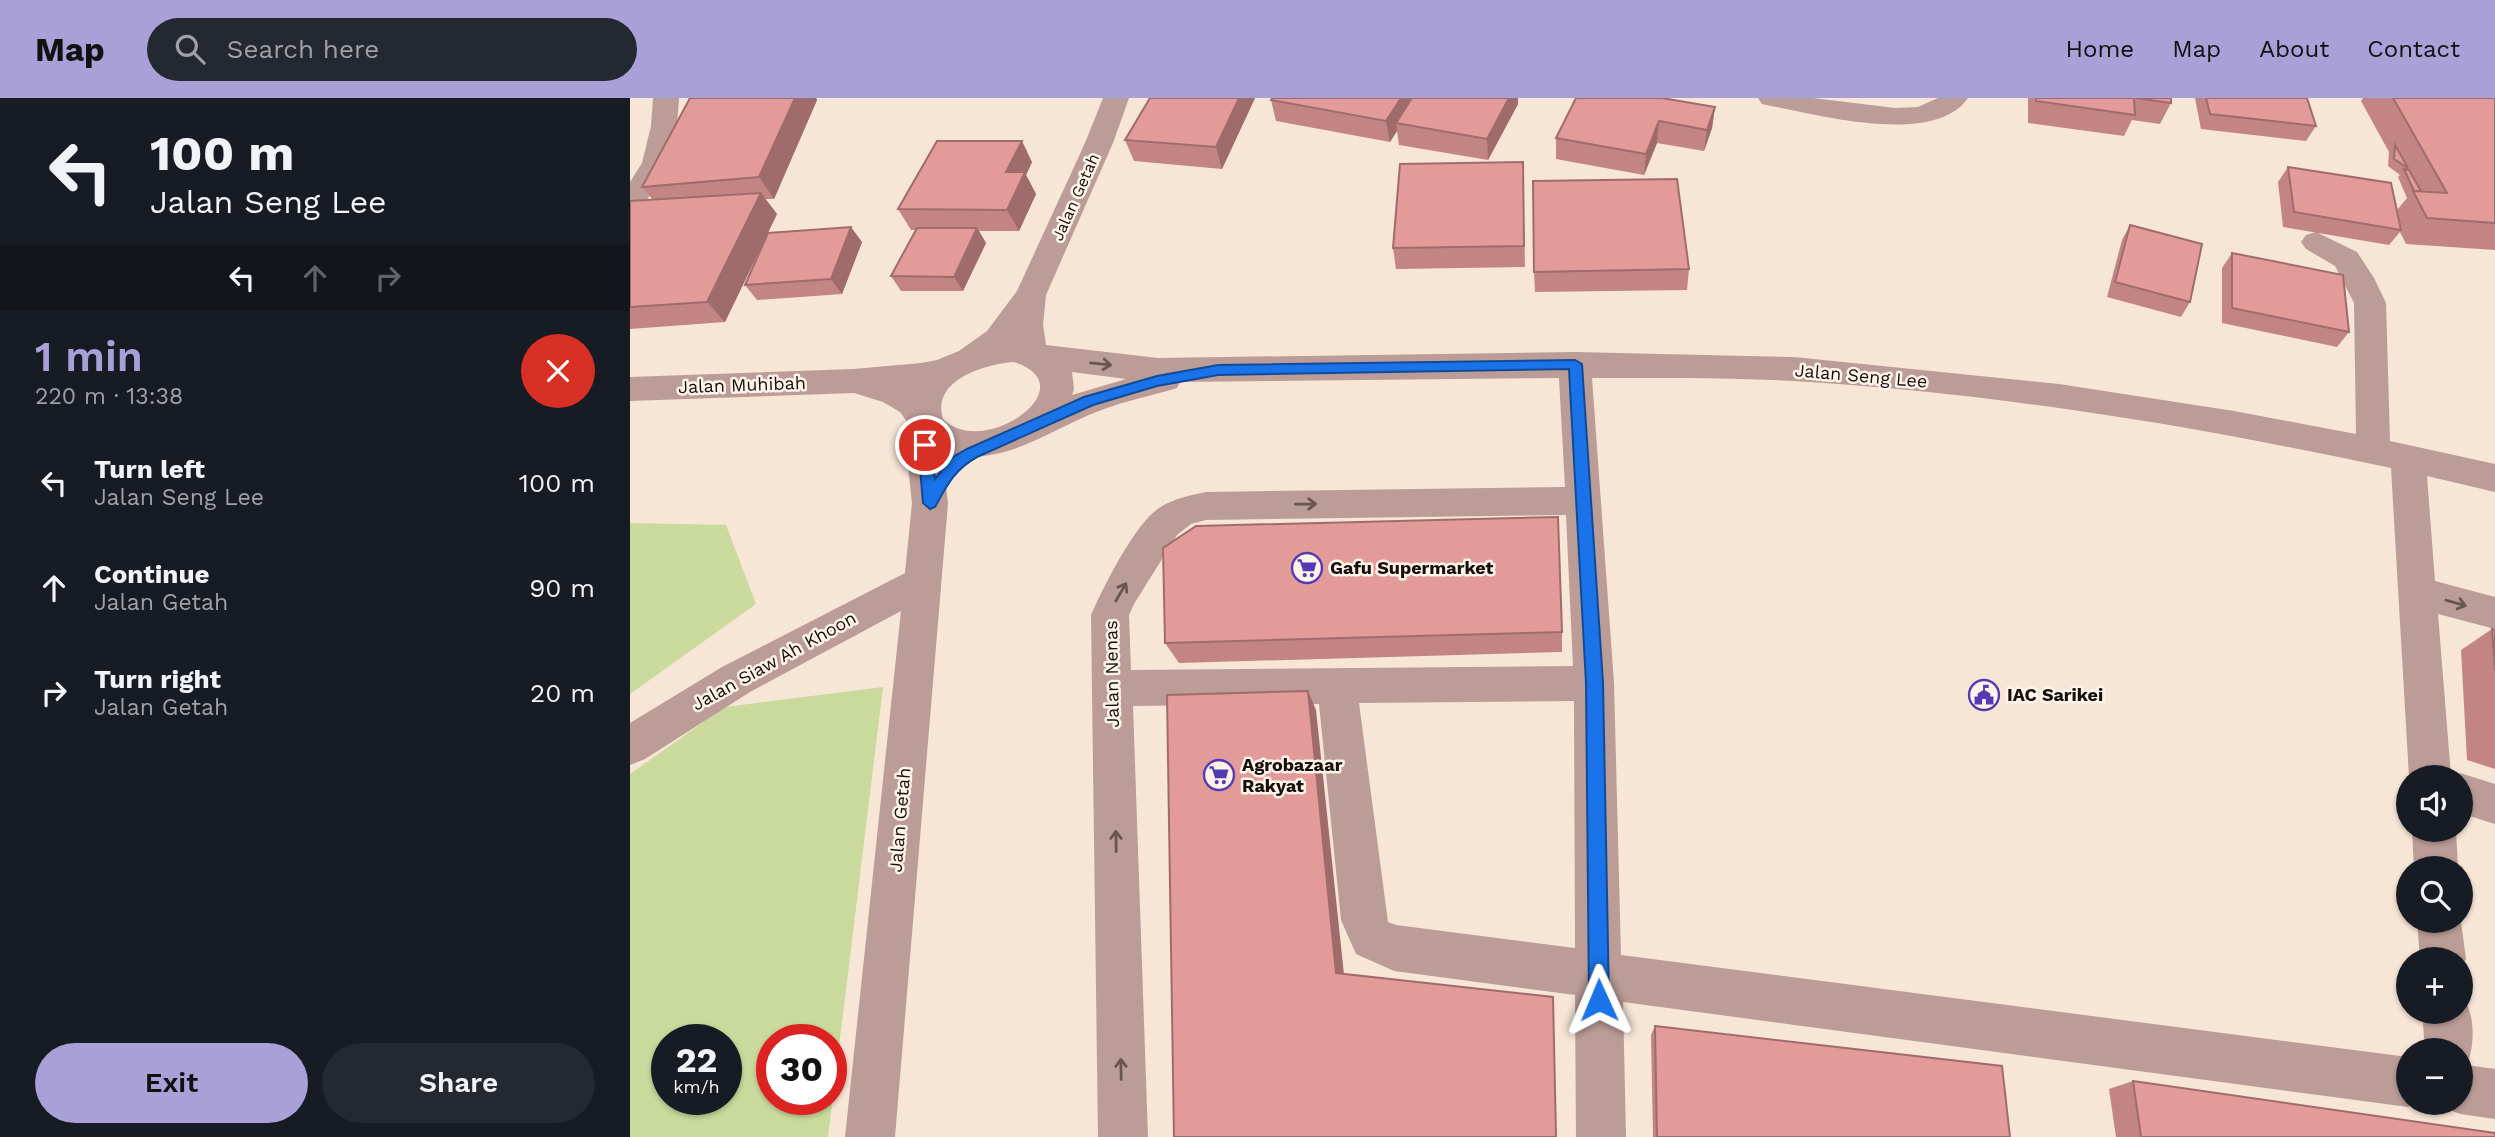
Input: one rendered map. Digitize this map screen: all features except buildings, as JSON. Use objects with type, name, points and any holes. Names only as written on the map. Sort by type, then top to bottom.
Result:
[{"type":"street","points":[[630,205],[656,163],[664,125],[666,98]]},
{"type":"street","name":"Jalan Getah","points":[[970,359],[998,340],[1031,295],[1099,143],[1115,98]]},
{"type":"street","points":[[1771,98],[1894,117],[1920,117],[1948,106],[1955,98]]},
{"type":"street","points":[[2316,243],[2346,259],[2359,278],[2370,303],[2373,448]]},
{"type":"street","name":"Jalan Getah","points":[[1031,295],[1027,341],[1033,354]]},
{"type":"street","points":[[1014,351],[1033,354],[1048,362],[1057,374],[1058,390],[1052,405],[1039,421],[1019,433],[984,444],[951,443],[935,435],[925,422],[922,409],[927,394],[937,380],[951,368],[970,359],[991,352],[1014,351]]},
{"type":"street","name":"Jalan Seng Lee","points":[[1033,354],[1145,368],[1218,370],[1575,364],[1792,369],[1968,386],[2193,415],[2373,448],[2495,478]]},
{"type":"street","name":"Jalan Muhibah","points":[[630,389],[854,381],[943,371],[970,359]]},
{"type":"street","points":[[1575,364],[1594,683],[1601,1137]]},
{"type":"street","name":"Jalan Seng Lee","points":[[1019,433],[1089,401],[1121,390],[1218,370]]},
{"type":"street","name":"Jalan Muhibah","points":[[854,381],[895,393],[912,403],[925,422]]},
{"type":"street","name":"Jalan Getah","points":[[870,1137],[930,503],[925,467],[925,422]]},
{"type":"street","name":"Jalan Getah","points":[[930,503],[943,477],[957,461],[1019,433]]},
{"type":"street","points":[[2408,457],[2429,765]]},
{"type":"street","name":"Jalan Nenas","points":[[1123,1137],[1110,615],[1118,594],[1168,520],[1187,510],[1206,506],[1584,501]]},
{"type":"street","name":"Jalan Siaw Ah Khoon","points":[[630,746],[667,720],[796,647],[922,582]]},
{"type":"street","points":[[2417,592],[2495,613]]},
{"type":"street","points":[[1112,688],[1594,683]]},
{"type":"street","points":[[1337,686],[1364,920],[1373,938],[1394,948],[2396,1080]]},
{"type":"street","points":[[2473,797],[2495,804]]},
{"type":"street","points":[[2473,1091],[2495,1094]]},
{"type":"green space","points":[[630,523],[726,525],[756,604],[630,694]]},
{"type":"green space","points":[[883,687],[842,1024],[756,1024],[756,1115],[831,1115],[828,1137],[630,1137],[630,774],[725,707]]},
{"type":"place","name":"Gafu Supermarket","points":[[1307,568]]},
{"type":"place","name":"IAC Sarikei","points":[[1984,695]]},
{"type":"place","name":"Agrobazaar Rakyat","points":[[1219,775]]},
{"type":"route","points":[[925,445],[930,503],[943,477],[957,461],[1089,401],[1157,381],[1218,370],[1575,364],[1594,683],[1599,1000]]}]
